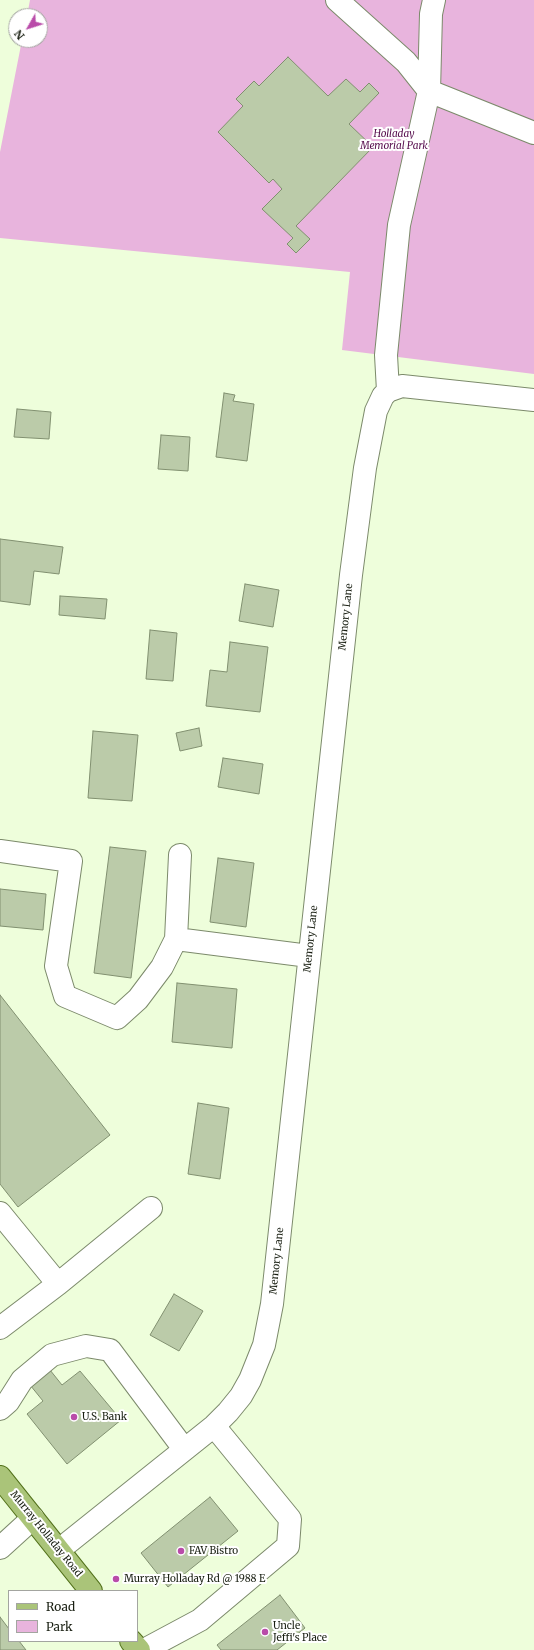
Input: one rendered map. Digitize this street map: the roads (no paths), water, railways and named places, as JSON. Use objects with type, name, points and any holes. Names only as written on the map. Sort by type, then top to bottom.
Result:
[{"type":"main road","name":"Murray Holladay Road","points":[[0,1477],[90,1590]]},
{"type":"main road","points":[[132,1642],[139,1650]]},
{"type":"street","points":[[337,0],[406,62],[429,91],[534,132]]},
{"type":"street","points":[[434,0],[431,14],[429,91],[399,225],[386,355],[388,391],[395,387],[409,386],[534,400]]},
{"type":"street","name":"Memory Lane","points":[[59,1550],[214,1426],[237,1401],[250,1380],[258,1363],[268,1328],[272,1304],[351,575],[365,468],[376,411],[383,396],[388,391]]},
{"type":"street","points":[[0,851],[71,861],[56,966],[65,996],[116,1018],[138,998],[162,967],[176,940],[180,855]]},
{"type":"street","points":[[176,940],[309,956]]},
{"type":"street","points":[[0,1328],[58,1284],[151,1208]]},
{"type":"street","points":[[0,1213],[58,1284]]},
{"type":"street","points":[[0,1409],[8,1402],[22,1380],[52,1355],[86,1346],[110,1350],[184,1449]]},
{"type":"street","points":[[144,1650],[200,1620],[288,1546],[290,1519],[214,1426]]},
{"type":"street","points":[[0,1548],[34,1518]]},
{"type":"place","name":"U.S. Bank","points":[[74,1417]]},
{"type":"place","name":"FAV Bistro","points":[[181,1551]]},
{"type":"place","name":"Murray Holladay Rd @ 1988 E","points":[[116,1579]]},
{"type":"place","name":"Uncle Jeffi's Place","points":[[265,1632]]},
{"type":"park label","name":"Holladay Memorial Park","points":[[394,140]]}]
